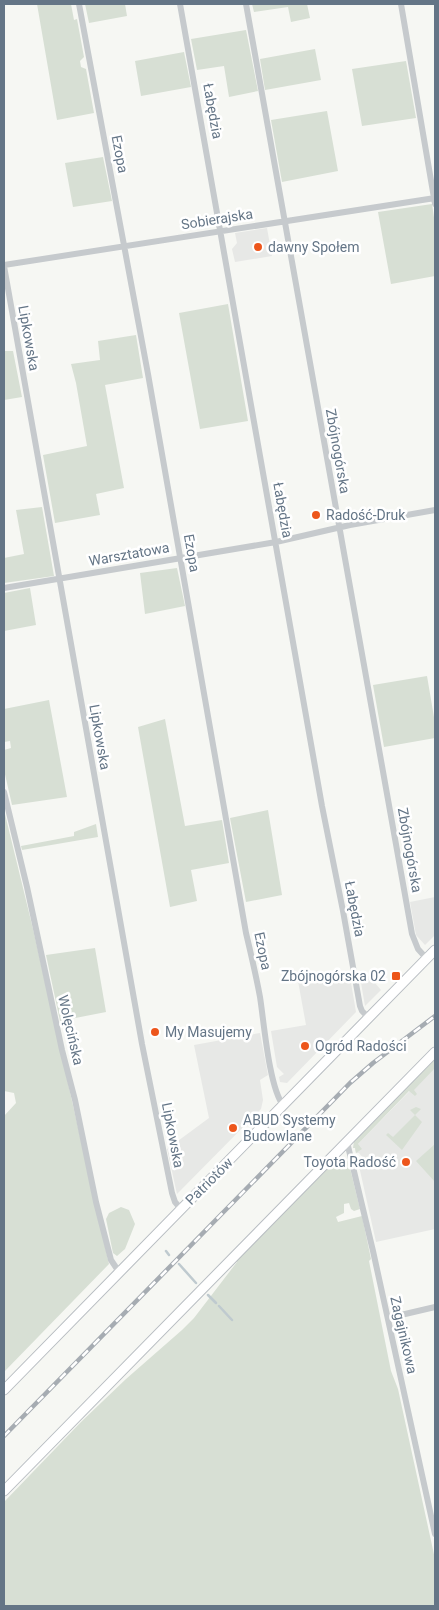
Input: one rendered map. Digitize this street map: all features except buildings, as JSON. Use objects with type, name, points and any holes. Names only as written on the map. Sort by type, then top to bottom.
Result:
[{"type":"main road","name":"Patriotów","points":[[4,1390],[435,950]]},
{"type":"main road","points":[[4,1491],[435,1052]]},
{"type":"street","name":"Ezopa","points":[[80,4],[246,933],[260,996],[277,1095],[284,1105]]},
{"type":"street","name":"Łabędzia","points":[[180,4],[321,800],[360,1006],[369,1018]]},
{"type":"street","name":"Zbójnogórska","points":[[246,4],[412,934],[418,949],[427,958]]},
{"type":"street","points":[[401,4],[435,200]]},
{"type":"street","name":"Sobierajska","points":[[4,266],[285,221],[435,200]]},
{"type":"street","name":"Lipkowska","points":[[4,266],[142,1044],[172,1193],[175,1202],[181,1209]]},
{"type":"street","name":"Warsztatowa","points":[[4,588],[276,542],[350,525],[435,510]]},
{"type":"street","name":"Wolęcińska","points":[[4,792],[75,1100],[96,1202],[111,1260],[119,1272]]},
{"type":"street","name":"Zagajnikowa","points":[[347,1142],[433,1513],[435,1534]]},
{"type":"street","points":[[388,1318],[435,1307]]},
{"type":"shaded area","points":[[37,4],[71,4],[74,20],[77,19],[84,57],[80,61],[81,67],[86,69],[94,113],[57,120]]},
{"type":"shaded area","points":[[85,4],[125,4],[127,16],[89,23]]},
{"type":"shaded area","points":[[252,4],[307,4],[310,18],[291,22],[288,7],[254,12]]},
{"type":"shaded area","points":[[246,30],[258,91],[229,97],[224,66],[197,70],[191,39]]},
{"type":"shaded area","points":[[315,49],[321,80],[265,90],[260,59]]},
{"type":"shaded area","points":[[184,52],[191,87],[141,96],[135,61]]},
{"type":"shaded area","points":[[406,61],[416,118],[362,126],[352,69]]},
{"type":"shaded area","points":[[327,111],[338,171],[282,182],[271,120]]},
{"type":"shaded area","points":[[103,157],[112,201],[73,207],[65,163]]},
{"type":"shaded area","points":[[432,204],[435,224],[435,276],[391,284],[378,212]]},
{"type":"shaded area","points":[[267,228],[272,256],[235,262],[232,249],[237,243],[235,233]]},
{"type":"shaded area","points":[[228,304],[248,421],[200,429],[179,313]]},
{"type":"shaded area","points":[[136,335],[143,378],[105,385],[124,488],[96,494],[100,515],[55,523],[43,455],[87,446],[71,364],[100,360],[98,341]]},
{"type":"shaded area","points":[[4,351],[13,351],[22,397],[4,400]]},
{"type":"shaded area","points":[[42,507],[54,576],[4,583],[4,558],[24,554],[16,510]]},
{"type":"shaded area","points":[[177,568],[185,606],[145,614],[140,573]]},
{"type":"shaded area","points":[[30,588],[36,625],[4,631],[4,593]]},
{"type":"shaded area","points":[[427,676],[435,723],[435,738],[384,747],[373,685]]},
{"type":"shaded area","points":[[49,700],[67,797],[12,805],[4,770],[4,750],[11,748],[10,741],[4,742],[4,709]]},
{"type":"shaded area","points":[[165,719],[185,826],[222,820],[229,863],[191,870],[197,901],[170,907],[138,727]]},
{"type":"shaded area","points":[[4,810],[109,1264],[4,1372],[4,1116],[16,1103],[14,1093],[4,1091]]},
{"type":"shaded area","points":[[268,810],[282,895],[246,902],[230,818]]},
{"type":"shaded area","points":[[96,824],[98,837],[22,850],[21,846],[74,836],[74,832]]},
{"type":"shaded area","points":[[435,897],[435,935],[425,945],[416,935],[410,902]]},
{"type":"shaded area","points":[[95,948],[106,1012],[60,1021],[46,955]]},
{"type":"shaded area","points":[[349,971],[356,1012],[287,1083],[280,1082],[279,1077],[284,1074],[277,1067],[271,1031],[306,1025],[298,981]]},
{"type":"shaded area","points":[[369,976],[381,990],[365,1006],[360,977]]},
{"type":"shaded area","points":[[260,1033],[268,1075],[260,1080],[263,1100],[261,1109],[177,1194],[167,1149],[209,1118],[194,1045]]},
{"type":"shaded area","points":[[435,1057],[435,1068],[414,1090],[417,1094],[415,1096],[409,1091],[358,1144],[362,1149],[356,1153],[355,1148],[353,1148],[354,1141]]},
{"type":"shaded area","points":[[435,1065],[435,1229],[376,1242],[359,1166],[363,1158],[359,1153],[356,1153],[355,1149]]},
{"type":"shaded area","points":[[416,1107],[421,1109],[415,1115],[410,1110]]},
{"type":"shaded area","points":[[415,1115],[422,1122],[402,1150],[386,1135],[388,1133],[393,1137]]},
{"type":"shaded area","points":[[435,1144],[435,1182],[416,1161]]},
{"type":"shaded area","points":[[341,1157],[346,1158],[349,1164],[360,1209],[354,1211],[349,1203],[344,1204],[344,1213],[336,1217],[338,1222],[362,1216],[391,1371],[398,1389],[435,1559],[435,1606],[4,1606],[4,1502],[81,1422],[194,1318],[237,1262],[236,1260],[335,1160]]},
{"type":"shaded area","points":[[121,1207],[129,1210],[135,1224],[125,1249],[117,1256],[113,1253],[106,1219],[109,1213]]},
{"type":"waterway","points":[[166,1251],[169,1255]]},
{"type":"waterway","points":[[179,1264],[196,1283]]},
{"type":"waterway","points":[[208,1295],[216,1303]]},
{"type":"waterway","points":[[219,1306],[232,1320]]},
{"type":"railway","points":[[4,1436],[350,1083],[435,1016]]},
{"type":"place","name":"dawny Społem","points":[[258,247]]},
{"type":"place","name":"Radość-Druk","points":[[316,515]]},
{"type":"place","name":"Zbójnogórska 02","points":[[396,976]]},
{"type":"place","name":"My Masujemy","points":[[155,1032]]},
{"type":"place","name":"Ogród Radości","points":[[305,1046]]},
{"type":"place","name":"ABUD Systemy Budowlane","points":[[233,1128]]},
{"type":"place","name":"Toyota Radość","points":[[406,1162]]}]
